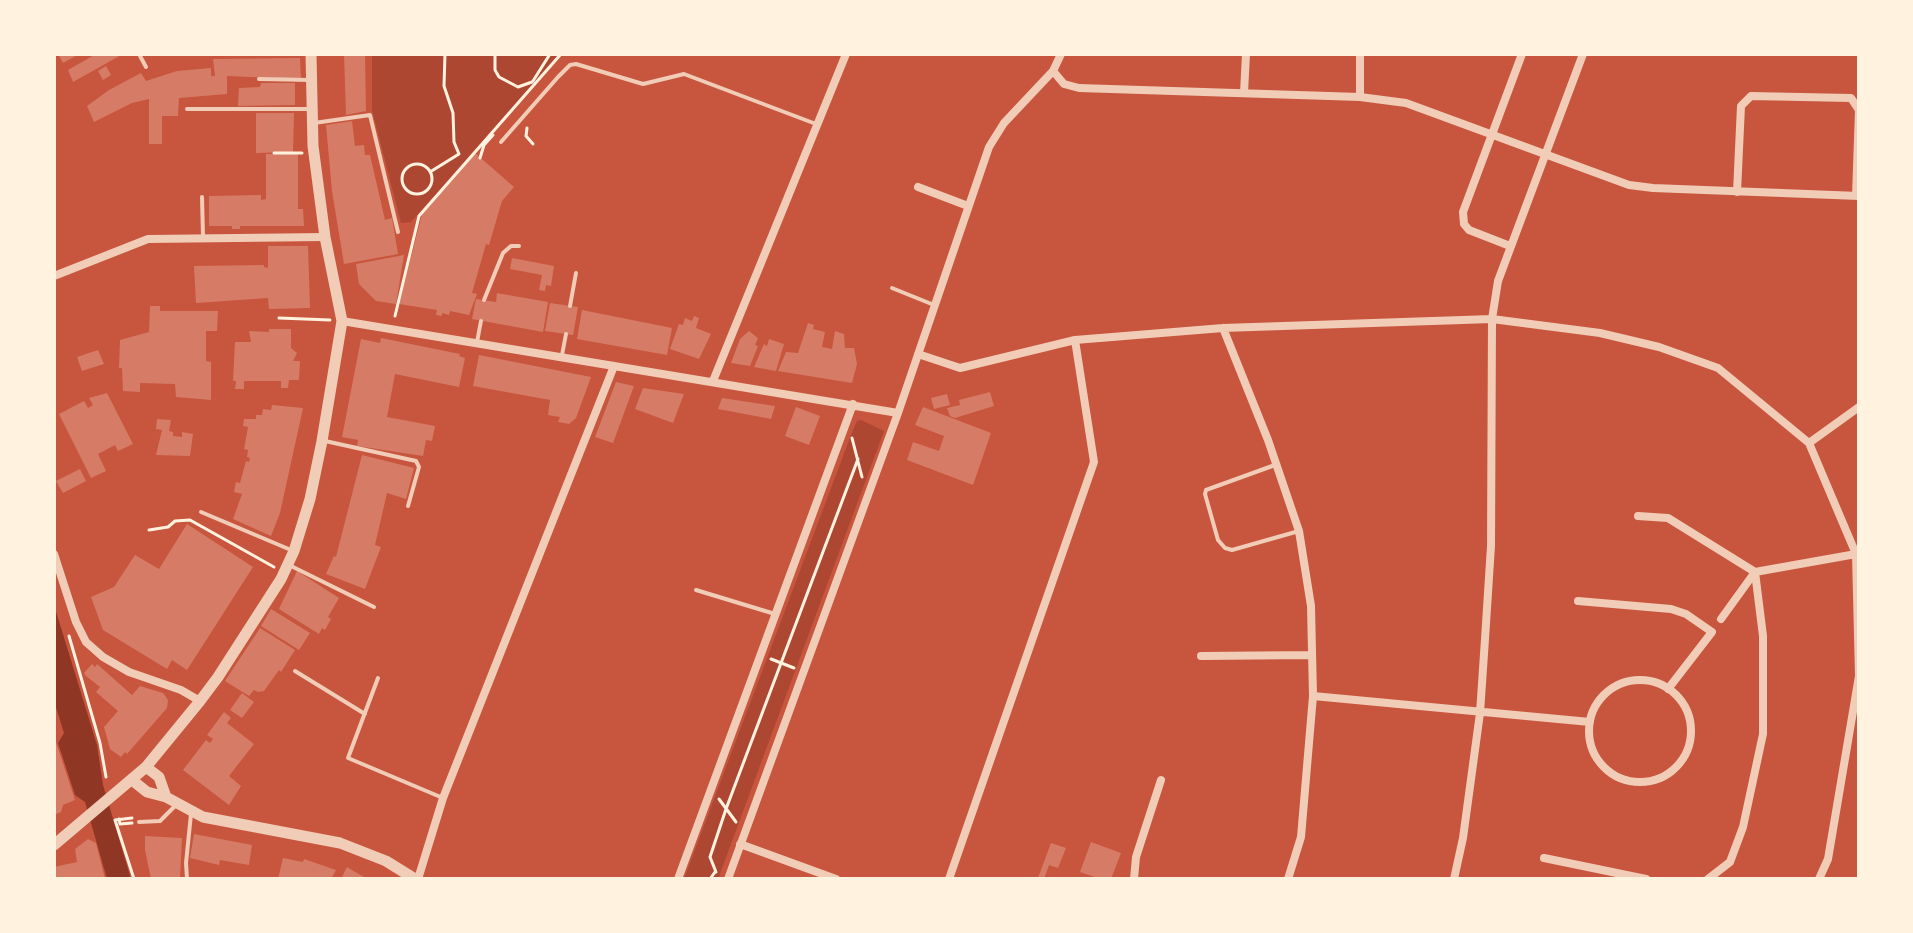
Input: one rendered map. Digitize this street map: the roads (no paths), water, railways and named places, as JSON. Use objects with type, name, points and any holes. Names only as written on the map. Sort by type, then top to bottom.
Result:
[{"type":"street","points":[[54,845],[146,767],[200,701],[286,569],[294,551],[310,499],[342,321],[325,237],[314,153],[311,54]]},
{"type":"street","points":[[713,381],[846,54]]},
{"type":"street","points":[[728,879],[898,413],[989,147],[1004,123],[1053,71],[1061,54]]},
{"type":"street","points":[[1244,93],[1246,54]]},
{"type":"street","points":[[1360,54],[1360,97]]},
{"type":"street","points":[[1510,246],[1469,230],[1464,224],[1463,212],[1522,54]]},
{"type":"street","points":[[1454,879],[1463,838],[1480,713],[1491,546],[1492,319],[1498,281],[1510,246],[1583,54]]},
{"type":"street","points":[[1053,71],[1064,84],[1079,88],[1360,97],[1406,103],[1629,185],[1653,188],[1737,192],[1858,196],[1859,110],[1851,98],[1751,96],[1741,106],[1737,192]]},
{"type":"street","points":[[918,187],[968,206]]},
{"type":"street","points":[[54,276],[148,239],[325,237]]},
{"type":"street","points":[[918,354],[960,368],[1075,340],[1223,328],[1492,319],[1600,333],[1659,347],[1718,368],[1809,443],[1856,554],[1859,676],[1828,859],[1819,879]]},
{"type":"street","points":[[342,321],[898,413]]},
{"type":"street","points":[[1223,328],[1299,531],[1311,606],[1313,696],[1301,837],[1288,879]]},
{"type":"street","points":[[949,879],[1094,462],[1075,340]]},
{"type":"street","points":[[127,784],[203,817],[340,843],[386,861],[416,879],[443,798],[614,366]]},
{"type":"street","points":[[678,879],[853,404]]},
{"type":"street","points":[[1809,443],[1859,407]]},
{"type":"street","points":[[1638,516],[1668,518],[1755,572],[1856,554]]},
{"type":"street","points":[[54,554],[76,622],[86,642],[103,657],[129,672],[181,690],[200,701]]},
{"type":"street","points":[[1721,619],[1755,572]]},
{"type":"street","points":[[1708,879],[1730,862],[1743,827],[1763,734],[1763,636],[1755,572]]},
{"type":"street","points":[[1578,601],[1671,609],[1686,614],[1712,632],[1668,689]]},
{"type":"street","points":[[1201,656],[1312,655]]},
{"type":"street","points":[[1645,681],[1668,689],[1686,709],[1691,736],[1682,761],[1660,778],[1633,782],[1609,771],[1595,755],[1590,742],[1590,722],[1601,700],[1620,684],[1645,681]]},
{"type":"street","points":[[1313,696],[1590,722]]},
{"type":"street","points":[[146,767],[159,777],[171,801]]},
{"type":"street","points":[[1134,879],[1136,857],[1161,780]]},
{"type":"street","points":[[740,844],[831,878]]},
{"type":"street","points":[[1544,858],[1646,879]]},
{"type":"lane","points":[[139,54],[146,67]]},
{"type":"lane","points":[[501,142],[558,77],[570,65],[576,64],[643,84],[684,74],[818,125]]},
{"type":"lane","points":[[259,79],[311,80]]},
{"type":"lane","points":[[187,109],[311,109]]},
{"type":"lane","points":[[312,123],[370,115],[398,232]]},
{"type":"lane","points":[[202,197],[203,239]]},
{"type":"lane","points":[[484,300],[503,253],[511,246],[519,246]]},
{"type":"lane","points":[[570,306],[576,273]]},
{"type":"lane","points":[[892,288],[935,306]]},
{"type":"lane","points":[[477,342],[481,321]]},
{"type":"lane","points":[[562,357],[566,334]]},
{"type":"lane","points":[[322,441],[416,461],[419,467],[408,506]]},
{"type":"lane","points":[[1276,465],[1206,490],[1218,540],[1225,548],[1232,550],[1299,531]]},
{"type":"lane","points":[[201,512],[294,551]]},
{"type":"lane","points":[[286,569],[374,607]]},
{"type":"lane","points":[[696,590],[775,614]]},
{"type":"lane","points":[[295,671],[365,714]]},
{"type":"lane","points":[[378,678],[348,758],[443,798]]},
{"type":"lane","points":[[139,822],[160,821],[171,801]]},
{"type":"lane","points":[[187,879],[191,812]]}]
